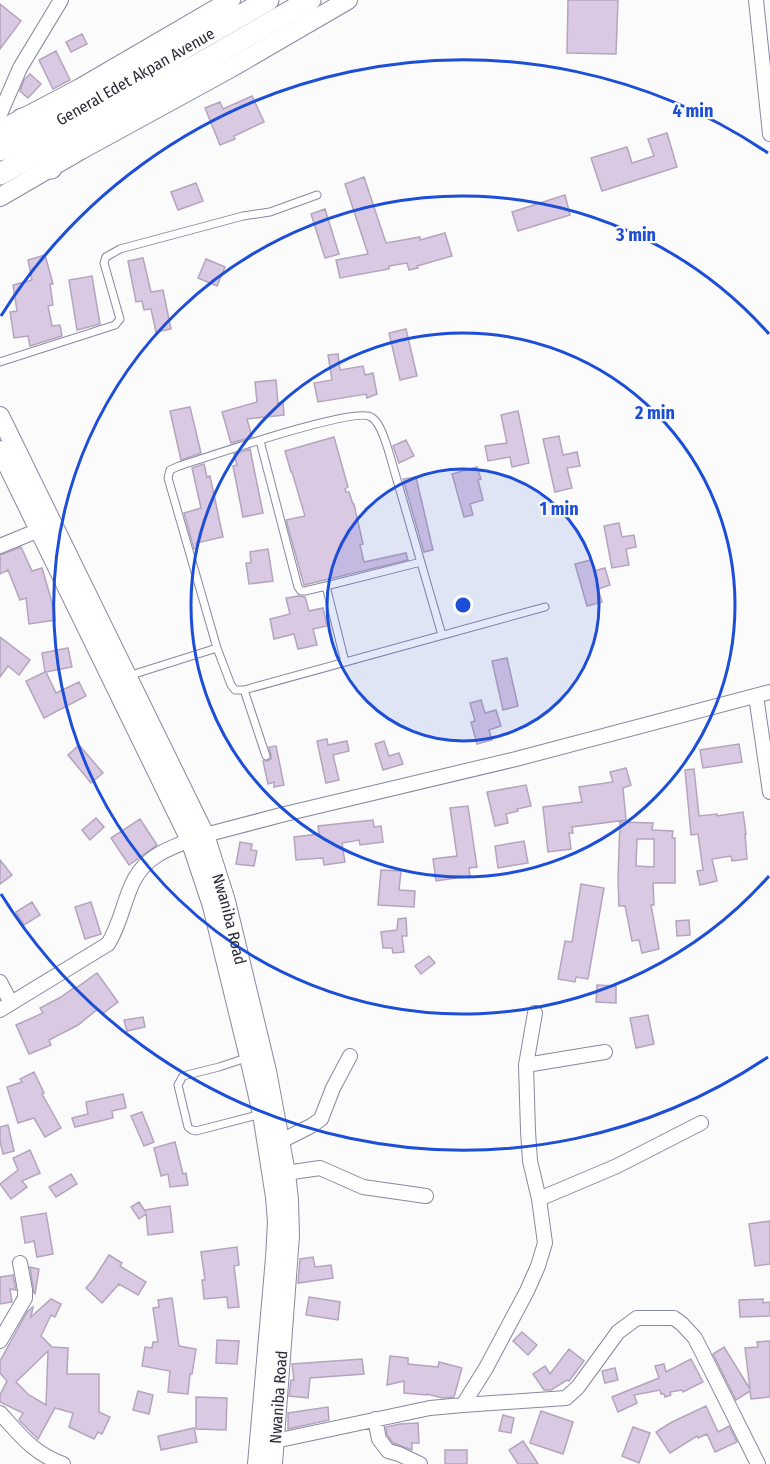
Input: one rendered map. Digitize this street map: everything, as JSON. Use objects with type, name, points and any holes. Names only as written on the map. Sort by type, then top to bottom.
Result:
[{"type":"main road","points":[[0,130],[80,88],[231,0]]},
{"type":"main road","name":"General Edet Akpan Avenue","points":[[0,150],[45,128],[268,0]]},
{"type":"main road","name":"General Edet Akpan Avenue","points":[[0,174],[47,159],[208,59],[310,0]]},
{"type":"main road","points":[[0,197],[47,159],[231,68],[348,0]]},
{"type":"main road","points":[[22,119],[45,128]]},
{"type":"main road","name":"Nwaniba Road","points":[[0,416],[128,676],[228,912],[267,1071],[281,1141],[289,1200],[290,1236],[273,1464]]},
{"type":"main road","points":[[0,450],[198,838],[262,1114],[275,1197],[277,1222],[275,1258],[257,1464]]},
{"type":"street","points":[[0,114],[20,68],[61,0]]},
{"type":"street","points":[[756,0],[770,134]]},
{"type":"street","points":[[0,546],[39,530]]},
{"type":"street","points":[[0,982],[6,1006],[108,944],[114,935],[134,879],[145,865],[157,855],[198,838],[285,814],[516,759],[770,692]]},
{"type":"street","points":[[756,696],[770,792]]},
{"type":"street","points":[[463,1405],[486,1368],[538,1266],[545,1243],[539,1199],[530,1161],[526,1065],[535,1013]]},
{"type":"street","points":[[526,1065],[604,1052]]},
{"type":"street","points":[[281,1141],[321,1119],[333,1088],[350,1056]]},
{"type":"street","points":[[539,1199],[617,1166],[701,1123]]},
{"type":"street","points":[[286,1173],[320,1168],[363,1187],[426,1196]]},
{"type":"street","points":[[0,1341],[25,1299],[20,1263]]},
{"type":"street","points":[[275,1441],[430,1408],[566,1398],[578,1387],[618,1332],[637,1318],[674,1318],[695,1338],[758,1464]]},
{"type":"street","points":[[0,1413],[30,1446],[49,1459],[63,1464]]},
{"type":"street","points":[[375,1419],[380,1439],[388,1451],[420,1464]]},
{"type":"lane","points":[[0,362],[115,326],[120,319],[104,263],[106,258],[120,249],[243,216],[270,212],[317,195]]},
{"type":"lane","points":[[442,635],[388,449],[380,428],[371,416],[361,414],[315,423],[170,470],[168,478],[217,648],[235,690],[244,690],[546,607]]},
{"type":"lane","points":[[260,441],[298,587],[301,591],[421,562]]},
{"type":"lane","points":[[326,586],[345,662]]},
{"type":"lane","points":[[128,676],[217,648]]},
{"type":"lane","points":[[244,690],[266,756]]},
{"type":"lane","points":[[249,1057],[183,1076],[178,1085],[188,1127],[192,1130],[196,1131],[262,1114]]},
{"type":"building","points":[[568,0],[618,0],[616,54],[567,53]]},
{"type":"building","points":[[0,4],[21,21],[0,49]]},
{"type":"building","points":[[82,34],[87,44],[71,52],[66,42]]},
{"type":"building","points":[[56,51],[70,80],[53,89],[39,60]]},
{"type":"building","points":[[30,74],[41,84],[28,98],[20,91],[24,80]]},
{"type":"building","points":[[252,96],[264,122],[220,145],[205,108],[220,102],[223,109]]},
{"type":"building","points":[[667,133],[677,167],[602,191],[591,158],[627,147],[632,163],[654,156],[648,139]]},
{"type":"building","points":[[364,177],[386,243],[420,237],[420,240],[445,233],[452,256],[409,270],[407,263],[389,266],[389,269],[340,278],[336,260],[368,254],[345,184]]},
{"type":"building","points":[[196,183],[203,201],[178,210],[171,192]]},
{"type":"building","points":[[565,195],[570,215],[518,231],[512,212]]},
{"type":"building","points":[[325,209],[339,254],[325,258],[311,214]]},
{"type":"building","points":[[45,255],[53,284],[50,284],[53,305],[48,306],[52,326],[60,325],[62,336],[30,346],[28,336],[14,338],[10,312],[17,311],[13,285],[32,280],[28,260]]},
{"type":"building","points":[[143,258],[151,292],[163,290],[171,329],[156,332],[151,309],[144,310],[142,301],[136,302],[128,261]]},
{"type":"building","points":[[206,259],[225,267],[217,286],[198,278]]},
{"type":"building","points":[[92,276],[100,324],[77,330],[69,280]]},
{"type":"building","points":[[406,329],[417,376],[400,380],[389,333]]},
{"type":"building","points":[[338,354],[340,370],[363,366],[365,375],[373,373],[377,394],[367,398],[366,394],[318,402],[314,383],[332,380],[328,355]]},
{"type":"building","points":[[276,380],[278,403],[283,402],[284,415],[247,419],[252,437],[231,443],[222,412],[257,402],[255,382]]},
{"type":"building","points":[[190,407],[201,453],[181,460],[170,411]]},
{"type":"building","points":[[518,411],[529,463],[512,467],[510,457],[488,461],[485,446],[507,443],[501,415]]},
{"type":"building","points":[[559,436],[563,455],[577,452],[580,466],[567,468],[572,488],[555,492],[543,439]]},
{"type":"building","points":[[334,437],[348,487],[345,489],[349,492],[354,504],[363,544],[360,545],[364,562],[406,553],[408,560],[304,585],[286,520],[305,516],[285,451]]},
{"type":"building","points":[[406,440],[414,456],[399,463],[393,446]]},
{"type":"building","points":[[250,449],[263,513],[243,517],[233,466],[237,465],[234,454]]},
{"type":"building","points":[[204,464],[207,477],[210,476],[223,537],[196,543],[197,549],[194,549],[184,513],[201,508],[192,468]]},
{"type":"building","points":[[477,467],[483,500],[470,504],[473,515],[464,517],[452,474]]},
{"type":"building","points":[[416,477],[433,550],[424,552],[403,479]]},
{"type":"building","points":[[619,523],[622,537],[634,535],[636,547],[626,549],[629,565],[612,568],[604,526]]},
{"type":"building","points":[[21,547],[32,571],[42,568],[55,620],[29,624],[26,598],[20,600],[8,570],[0,574],[0,555]]},
{"type":"building","points":[[268,549],[273,581],[249,584],[246,563],[251,563],[250,552]]},
{"type":"building","points":[[591,560],[594,571],[605,568],[610,585],[598,589],[602,602],[587,606],[575,564]]},
{"type":"building","points":[[305,597],[309,611],[323,608],[327,626],[313,629],[317,645],[298,649],[294,634],[274,639],[270,619],[290,614],[286,598]]},
{"type":"building","points":[[0,637],[30,660],[19,675],[8,666],[0,677]]},
{"type":"building","points":[[68,648],[72,667],[46,672],[56,693],[79,682],[86,696],[44,718],[26,681],[45,672],[42,653]]},
{"type":"building","points":[[507,658],[518,706],[503,710],[492,661]]},
{"type":"building","points":[[481,700],[485,713],[496,710],[501,726],[489,730],[492,740],[477,744],[471,722],[475,721],[470,703]]},
{"type":"building","points":[[327,739],[328,745],[347,741],[349,751],[333,755],[339,780],[326,783],[317,741]]},
{"type":"building","points":[[384,741],[389,756],[399,753],[403,764],[383,770],[375,744]]},
{"type":"building","points":[[739,744],[742,762],[703,768],[700,750]]},
{"type":"building","points":[[79,745],[103,773],[91,783],[68,755]]},
{"type":"building","points":[[276,746],[284,785],[274,787],[274,782],[268,784],[263,761],[271,759],[269,747]]},
{"type":"building","points":[[626,768],[631,785],[623,788],[626,820],[572,827],[573,833],[569,833],[571,849],[548,852],[543,807],[582,802],[579,787],[613,782],[610,772]]},
{"type":"building","points":[[694,769],[699,816],[743,812],[746,834],[747,859],[732,861],[731,856],[712,859],[717,881],[700,885],[697,871],[703,870],[698,834],[691,835],[685,770]]},
{"type":"building","points":[[526,785],[531,806],[506,814],[508,823],[495,826],[487,792]]},
{"type":"building","points":[[468,806],[477,867],[469,868],[470,876],[436,881],[433,859],[457,856],[450,808]]},
{"type":"building","points":[[96,818],[104,827],[90,840],[82,830]]},
{"type":"building","points":[[140,819],[157,845],[129,865],[111,838]]},
{"type":"building","points":[[373,820],[374,827],[381,826],[383,842],[360,845],[359,840],[342,843],[345,862],[324,865],[323,858],[296,860],[294,837],[319,834],[318,826]]},
{"type":"building","points":[[620,822],[653,823],[652,830],[673,831],[675,883],[653,883],[654,905],[651,905],[659,949],[642,953],[639,940],[632,941],[625,906],[619,906]],"holes":[[[637,839],[654,839],[654,867],[636,866]]]},
{"type":"building","points":[[524,841],[528,863],[498,868],[495,846]]},
{"type":"building","points":[[240,842],[252,844],[251,850],[257,851],[254,866],[236,864]]},
{"type":"building","points":[[0,860],[12,875],[0,884]]},
{"type":"building","points":[[381,870],[401,871],[399,890],[415,891],[414,907],[378,905]]},
{"type":"building","points":[[581,884],[604,888],[588,979],[576,977],[575,982],[558,979],[565,941],[572,942]]},
{"type":"building","points":[[32,902],[40,915],[24,925],[16,912]]},
{"type":"building","points":[[91,902],[101,934],[85,939],[75,907]]},
{"type":"building","points":[[406,918],[407,936],[402,936],[404,952],[393,953],[392,948],[383,948],[381,932],[397,930],[398,919]]},
{"type":"building","points":[[689,920],[690,935],[677,936],[676,921]]},
{"type":"building","points":[[429,956],[435,963],[421,974],[415,966]]},
{"type":"building","points":[[97,973],[118,1002],[102,1014],[98,1009],[78,1025],[49,1040],[51,1045],[29,1054],[16,1025],[43,1013],[40,1008]]},
{"type":"building","points":[[597,985],[616,986],[616,1003],[596,1002]]},
{"type":"building","points":[[648,1015],[654,1044],[636,1048],[630,1018]]},
{"type":"building","points":[[143,1017],[145,1027],[127,1031],[124,1020]]},
{"type":"building","points":[[34,1072],[44,1093],[42,1094],[61,1128],[45,1137],[34,1118],[18,1123],[7,1087],[22,1082],[20,1079]]},
{"type":"building","points":[[123,1094],[126,1108],[112,1111],[113,1118],[75,1127],[72,1118],[88,1114],[86,1102]]},
{"type":"building","points":[[142,1112],[154,1142],[144,1146],[131,1116]]},
{"type":"building","points":[[8,1125],[14,1151],[3,1154],[0,1127]]},
{"type":"building","points":[[175,1142],[188,1185],[170,1187],[168,1174],[161,1176],[154,1148]]},
{"type":"building","points":[[30,1150],[40,1173],[22,1181],[27,1187],[11,1199],[0,1184],[18,1170],[13,1158]]},
{"type":"building","points":[[71,1174],[77,1184],[56,1197],[49,1187]]},
{"type":"building","points":[[139,1202],[145,1211],[170,1206],[173,1232],[148,1235],[146,1214],[139,1219],[131,1207]]},
{"type":"building","points":[[46,1213],[53,1254],[37,1257],[34,1241],[25,1243],[21,1217]]},
{"type":"building","points":[[770,1221],[770,1264],[755,1266],[749,1224]]},
{"type":"building","points":[[237,1247],[239,1265],[234,1266],[239,1307],[228,1308],[227,1297],[204,1299],[202,1280],[205,1280],[201,1252]]},
{"type":"building","points":[[109,1255],[122,1263],[120,1266],[146,1282],[138,1295],[119,1284],[102,1303],[86,1288]]},
{"type":"building","points":[[313,1257],[315,1267],[331,1265],[333,1278],[298,1283],[300,1259]]},
{"type":"building","points":[[30,1267],[39,1269],[35,1294],[34,1293]]},
{"type":"building","points":[[13,1275],[16,1290],[10,1289],[12,1302],[0,1304],[0,1277]]},
{"type":"building","points":[[309,1297],[340,1302],[338,1320],[306,1315]]},
{"type":"building","points":[[172,1298],[179,1346],[196,1349],[188,1394],[168,1392],[170,1371],[142,1366],[145,1347],[152,1348],[153,1342],[158,1342],[153,1308],[159,1307],[158,1300]]},
{"type":"building","points":[[51,1299],[61,1304],[55,1317],[51,1315],[41,1336],[52,1347],[68,1348],[67,1374],[99,1374],[99,1412],[110,1417],[102,1434],[98,1432],[94,1439],[69,1427],[73,1413],[55,1408],[38,1439],[19,1420],[23,1413],[0,1402],[0,1395],[7,1381],[0,1373],[0,1361],[27,1312],[33,1307],[31,1317]],"holes":[[[48,1351],[46,1405],[29,1395],[16,1382]]]},
{"type":"building","points":[[763,1299],[763,1303],[770,1302],[770,1316],[740,1317],[739,1300]]},
{"type":"building","points":[[522,1332],[537,1345],[528,1355],[513,1341]]},
{"type":"building","points":[[217,1340],[239,1341],[237,1364],[216,1363]]},
{"type":"building","points":[[770,1341],[770,1397],[751,1399],[750,1391],[736,1400],[713,1354],[724,1347],[750,1389],[745,1348],[758,1347],[757,1342]]},
{"type":"building","points":[[569,1349],[584,1361],[569,1381],[551,1390],[544,1390],[533,1374],[545,1366],[550,1374]]},
{"type":"building","points":[[390,1356],[408,1358],[408,1364],[438,1367],[439,1362],[462,1368],[454,1397],[443,1398],[427,1394],[404,1393],[404,1381],[387,1385]]},
{"type":"building","points":[[362,1359],[364,1374],[310,1378],[308,1398],[289,1396],[291,1380],[294,1380],[292,1364]]},
{"type":"building","points":[[691,1359],[703,1382],[683,1392],[682,1390],[670,1392],[671,1395],[665,1397],[660,1390],[634,1395],[637,1403],[618,1412],[612,1397],[659,1378],[655,1366],[664,1364],[666,1372]]},
{"type":"building","points":[[615,1368],[618,1380],[605,1383],[602,1371]]},
{"type":"building","points":[[138,1391],[153,1395],[149,1414],[133,1410]]},
{"type":"building","points":[[196,1397],[227,1398],[226,1430],[196,1429]]},
{"type":"building","points":[[706,1406],[718,1432],[729,1426],[737,1442],[715,1452],[707,1434],[698,1438],[697,1436],[670,1453],[656,1432]]},
{"type":"building","points":[[328,1407],[329,1420],[288,1429],[288,1413]]},
{"type":"building","points":[[541,1411],[573,1422],[563,1454],[530,1443]]},
{"type":"building","points":[[503,1415],[514,1418],[511,1433],[499,1431]]},
{"type":"building","points":[[418,1423],[419,1443],[412,1443],[412,1450],[393,1443],[387,1435],[386,1427]]},
{"type":"building","points":[[633,1427],[650,1433],[639,1463],[622,1456]]},
{"type":"building","points":[[194,1428],[197,1442],[161,1450],[158,1436]]},
{"type":"building","points":[[523,1441],[538,1464],[518,1464],[509,1450]]},
{"type":"building","points":[[445,1450],[467,1450],[467,1464],[445,1464]]}]
